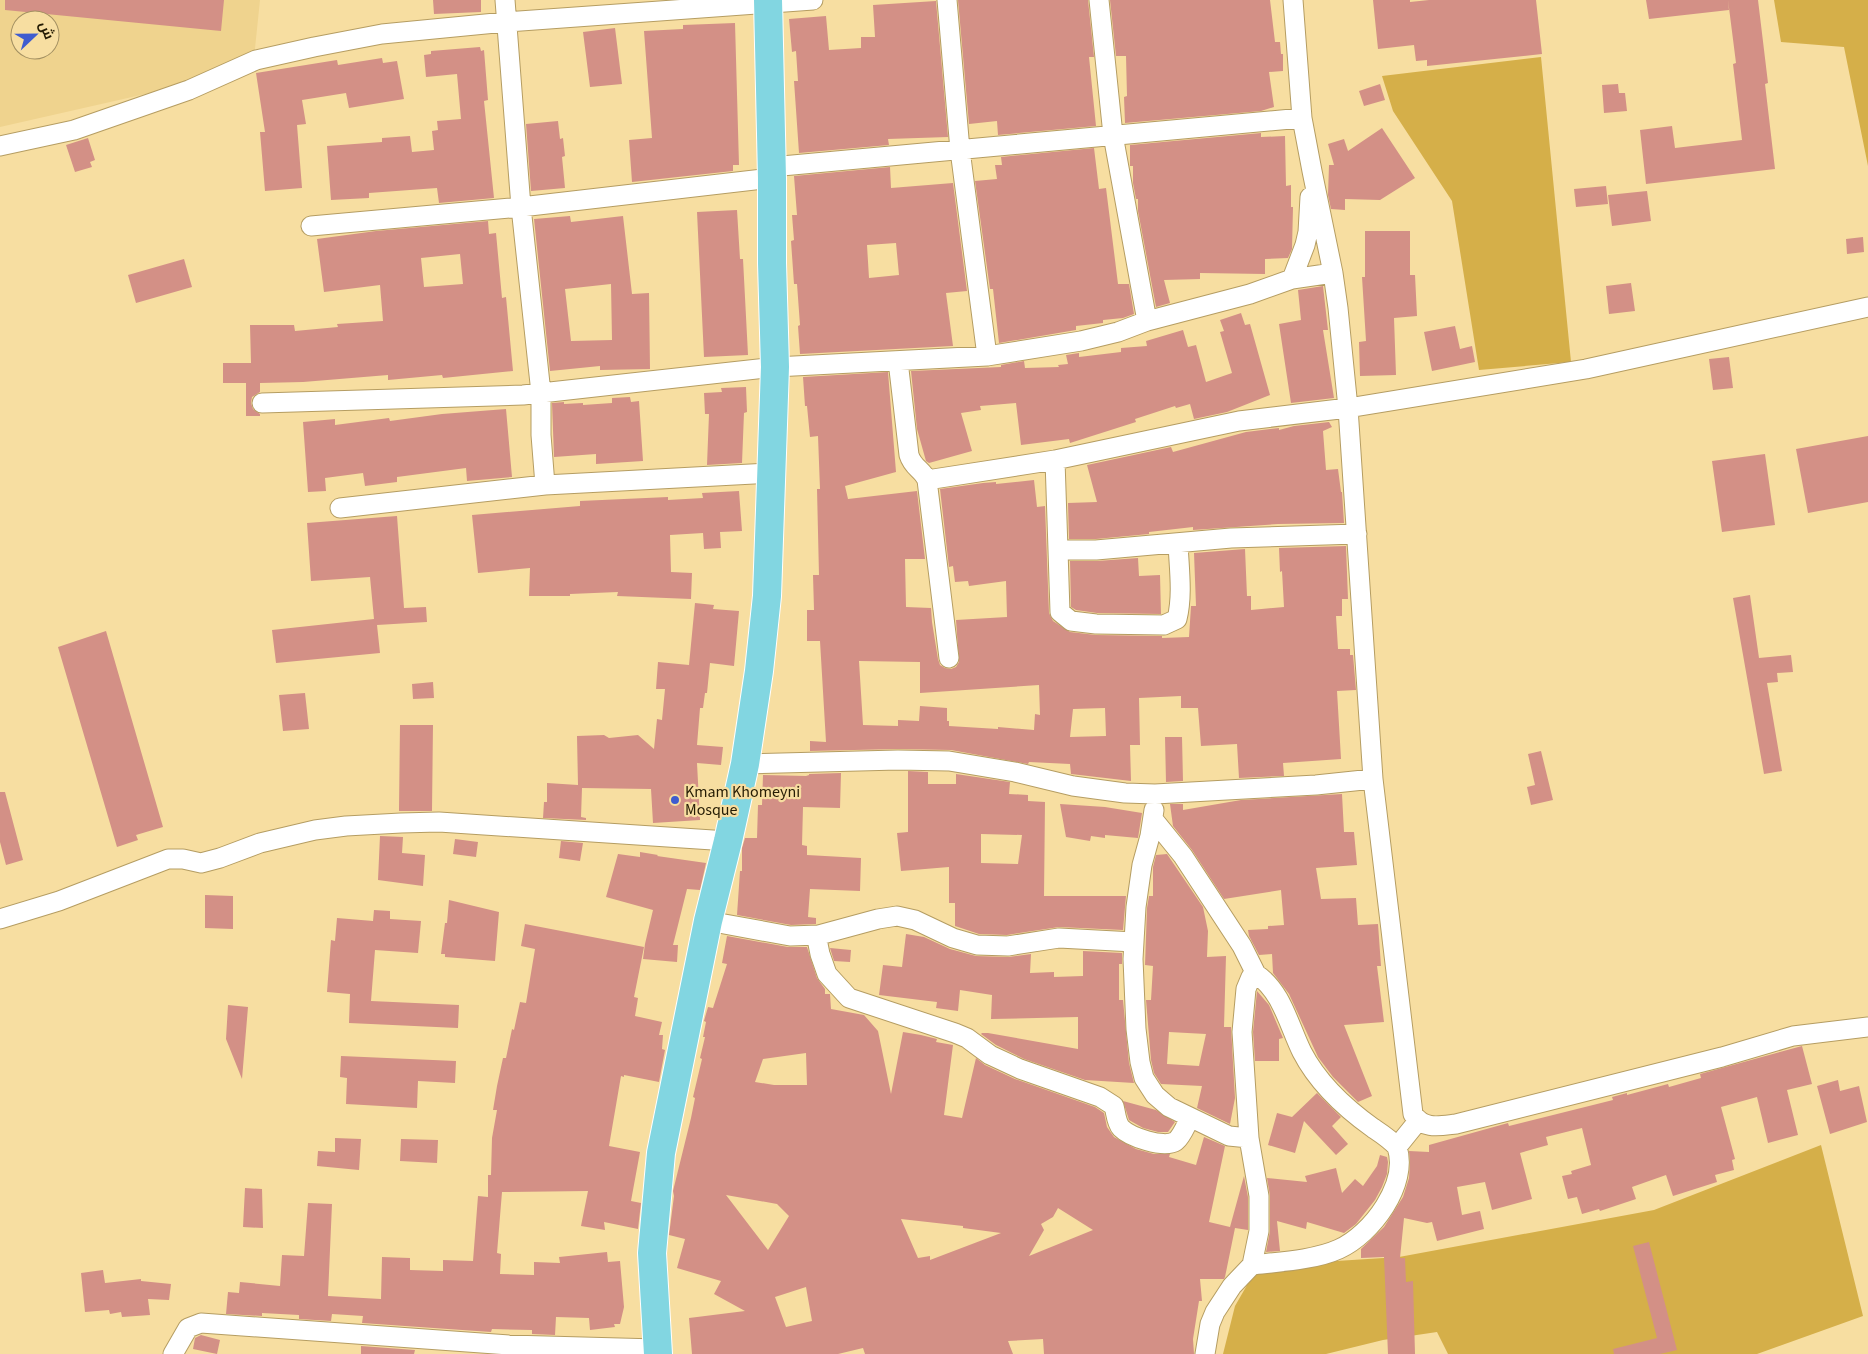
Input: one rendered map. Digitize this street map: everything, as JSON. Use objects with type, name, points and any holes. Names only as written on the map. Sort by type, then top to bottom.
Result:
[{"type":"main road","points":[[658,1351],[652,1253],[661,1153],[708,921],[745,764],[759,671],[767,596],[775,367],[768,2]]},
{"type":"street","points":[[505,0],[521,207],[541,393],[541,435],[545,485]]},
{"type":"street","points":[[0,146],[74,130],[189,90],[256,60],[382,34],[506,22],[813,0]]},
{"type":"street","points":[[947,0],[960,150],[987,356]]},
{"type":"street","points":[[1099,0],[1114,134],[1147,321]]},
{"type":"street","points":[[1293,0],[1302,118],[1333,273],[1348,408],[1373,779],[1413,1114],[1418,1121],[1431,1127],[1456,1124],[1722,1057],[1794,1036],[1868,1027]]},
{"type":"street","points":[[311,226],[521,207],[771,173],[960,150],[1114,134],[1302,118]]},
{"type":"street","points":[[1292,279],[1306,244],[1312,171]]},
{"type":"street","points":[[262,404],[541,393],[775,367],[987,356],[1081,342],[1118,332],[1147,321],[1250,294],[1292,279],[1333,273]]},
{"type":"street","points":[[927,480],[1055,460],[1239,421],[1348,408],[1586,369],[1868,307]]},
{"type":"street","points":[[898,361],[909,455],[916,469],[924,474],[927,480],[949,658]]},
{"type":"street","points":[[1055,460],[1060,612],[1065,618],[1070,621],[1088,623],[1164,625],[1177,619],[1180,588],[1178,543]]},
{"type":"street","points":[[340,508],[545,485],[772,473]]},
{"type":"street","points":[[1058,550],[1096,550],[1231,538],[1357,534]]},
{"type":"street","points":[[745,764],[898,760],[949,761],[1015,772],[1073,786],[1125,793],[1155,794],[1316,785],[1373,779]]},
{"type":"street","points":[[1155,794],[1153,819],[1142,865],[1136,906],[1133,959],[1136,1029],[1144,1078],[1155,1095],[1169,1107],[1229,1136],[1249,1138]]},
{"type":"street","points":[[1153,819],[1183,856],[1242,946],[1256,974],[1266,980],[1280,1003],[1302,1053],[1314,1073],[1339,1100],[1398,1147],[1400,1156],[1394,1191],[1369,1227],[1354,1239],[1336,1250],[1299,1259],[1252,1265]]},
{"type":"street","points":[[0,919],[59,901],[168,859],[173,858],[201,863],[260,843],[315,830],[346,826],[440,822],[728,841]]},
{"type":"street","points":[[708,921],[790,936],[819,935],[878,919],[897,916],[914,920],[953,938],[977,945],[1008,946],[1059,938],[1134,942]]},
{"type":"street","points":[[819,935],[820,954],[828,974],[849,998],[955,1032],[967,1038],[990,1055],[1012,1065],[1100,1097],[1114,1106],[1118,1124],[1121,1128],[1144,1140],[1159,1144],[1170,1144],[1176,1141],[1190,1118]]},
{"type":"street","points":[[1205,1354],[1210,1324],[1215,1312],[1232,1286],[1252,1265],[1259,1231],[1259,1196],[1249,1138],[1242,1032],[1246,989],[1252,977],[1256,974]]},
{"type":"street","points":[[1398,1147],[1418,1121]]},
{"type":"street","points":[[173,1354],[188,1328],[201,1322],[574,1350],[658,1351]]},
{"type":"shaded area","points":[[0,0],[260,0],[254,58],[229,75],[0,127]]},
{"type":"shaded area","points":[[1774,0],[1868,0],[1868,166],[1844,47],[1781,42]]},
{"type":"shaded area","points":[[1541,57],[1571,362],[1479,370],[1452,201],[1393,111],[1382,76]]},
{"type":"shaded area","points":[[1821,1145],[1863,1316],[1757,1354],[1448,1354],[1437,1332],[1383,1340],[1326,1354],[1223,1354],[1235,1306],[1258,1266],[1399,1257],[1654,1210]]},
{"type":"building","points":[[5,0],[224,0],[221,31],[60,15],[60,10],[5,10]]},
{"type":"building","points":[[433,0],[481,0],[481,12],[434,14]]},
{"type":"building","points":[[958,0],[1088,0],[1094,57],[1089,57],[1096,126],[998,135],[997,121],[969,124]]},
{"type":"building","points":[[1110,0],[1270,0],[1275,42],[1280,42],[1281,54],[1283,54],[1283,71],[1269,72],[1274,107],[1261,111],[1125,123],[1124,97],[1127,96],[1126,56],[1116,56]]},
{"type":"building","points":[[1373,0],[1410,0],[1410,2],[1429,0],[1536,0],[1542,54],[1427,66],[1427,60],[1416,61],[1414,45],[1378,49]]},
{"type":"building","points":[[1646,0],[1728,0],[1729,10],[1649,19]]},
{"type":"building","points":[[1728,0],[1758,0],[1768,83],[1765,84],[1775,169],[1646,184],[1640,130],[1672,126],[1675,148],[1742,140],[1733,64],[1736,63]]},
{"type":"building","points":[[936,1],[948,137],[888,139],[889,145],[799,153],[794,81],[798,81],[796,51],[792,52],[789,19],[826,16],[829,50],[861,48],[861,37],[875,37],[873,5]]},
{"type":"building","points":[[735,23],[739,165],[733,165],[733,171],[632,182],[629,140],[652,138],[644,31],[683,29],[683,25]]},
{"type":"building","points":[[615,28],[622,84],[590,87],[583,32]]},
{"type":"building","points":[[480,47],[481,51],[484,50],[488,100],[484,101],[494,198],[439,203],[437,188],[369,193],[369,198],[331,200],[327,146],[382,142],[382,138],[410,136],[412,152],[434,150],[432,131],[438,130],[437,121],[461,119],[457,74],[426,77],[424,55],[431,54],[431,51]]},
{"type":"building","points":[[382,58],[383,63],[397,61],[404,99],[349,108],[346,93],[302,100],[306,124],[297,125],[302,188],[265,191],[260,132],[265,132],[256,73],[337,60],[338,65]]},
{"type":"building","points":[[1380,84],[1385,100],[1364,106],[1359,91]]},
{"type":"building","points":[[1618,84],[1619,93],[1625,93],[1627,111],[1604,113],[1602,85]]},
{"type":"building","points":[[558,121],[560,139],[563,138],[565,156],[562,157],[565,188],[531,191],[526,124]]},
{"type":"building","points":[[1382,128],[1415,178],[1380,200],[1345,199],[1345,210],[1331,209],[1328,195],[1329,165],[1334,165],[1328,144],[1344,139],[1348,151]]},
{"type":"building","points":[[1261,133],[1261,137],[1285,136],[1286,186],[1291,185],[1291,207],[1293,207],[1292,249],[1288,258],[1265,259],[1265,274],[1200,273],[1200,279],[1164,280],[1170,303],[1156,307],[1138,211],[1138,199],[1136,199],[1133,183],[1133,166],[1130,166],[1130,145]]},
{"type":"building","points":[[88,138],[95,160],[90,162],[92,167],[75,172],[66,145]]},
{"type":"building","points":[[1094,148],[1099,189],[1106,188],[1118,284],[1129,284],[1134,314],[1123,318],[1103,320],[1103,323],[1076,326],[1076,330],[999,343],[993,289],[990,289],[975,181],[997,179],[995,165],[1002,165],[1001,157]]},
{"type":"building","points":[[890,167],[891,188],[953,183],[967,291],[946,293],[953,346],[800,354],[797,284],[794,284],[791,241],[794,240],[792,215],[797,215],[794,176]],"holes":[[[896,243],[899,275],[869,278],[867,245]]]},
{"type":"building","points":[[1606,186],[1608,204],[1576,207],[1574,189]]},
{"type":"building","points":[[1647,191],[1651,221],[1612,226],[1608,195]]},
{"type":"building","points":[[737,210],[740,259],[743,259],[748,355],[704,357],[697,212]]},
{"type":"building","points":[[570,216],[571,222],[623,216],[632,294],[649,293],[650,369],[600,370],[600,366],[550,371],[534,219]],"holes":[[[611,284],[612,340],[571,341],[565,289]]]},
{"type":"building","points":[[488,221],[489,234],[496,233],[502,298],[506,297],[513,371],[443,378],[442,375],[388,380],[388,375],[303,382],[260,383],[260,392],[252,397],[251,403],[253,409],[260,416],[246,416],[246,383],[223,383],[223,363],[251,363],[250,325],[294,325],[295,331],[338,327],[337,324],[383,321],[380,285],[324,292],[317,239],[376,231]],"holes":[[[460,254],[463,284],[424,287],[421,258]]]},
{"type":"building","points":[[1365,231],[1410,231],[1410,275],[1415,275],[1417,316],[1394,318],[1396,375],[1360,376],[1359,342],[1366,341],[1362,277],[1365,277]]},
{"type":"building","points":[[1863,237],[1864,252],[1847,254],[1846,239]]},
{"type":"building","points":[[184,259],[192,287],[136,303],[128,275]]},
{"type":"building","points":[[1631,283],[1635,311],[1609,314],[1606,286]]},
{"type":"building","points":[[1323,286],[1328,330],[1323,330],[1334,398],[1291,403],[1279,324],[1301,320],[1298,290]]},
{"type":"building","points":[[1241,313],[1245,325],[1250,324],[1270,395],[1227,412],[1194,419],[1190,404],[1176,408],[1175,406],[1135,419],[1136,422],[1070,443],[1069,439],[1021,445],[1016,403],[980,406],[981,410],[961,413],[972,451],[929,463],[926,461],[917,429],[911,371],[1001,367],[1001,365],[1024,361],[1025,368],[1059,367],[1058,365],[1068,364],[1066,355],[1079,353],[1079,357],[1121,352],[1121,348],[1147,346],[1146,341],[1183,330],[1188,347],[1196,345],[1206,382],[1232,373],[1220,332],[1224,331],[1220,320]]},
{"type":"building","points":[[1455,326],[1460,349],[1472,346],[1475,362],[1432,371],[1424,332]]},
{"type":"building","points":[[1729,357],[1733,388],[1713,390],[1709,359]]},
{"type":"building","points":[[888,372],[896,472],[845,486],[848,499],[917,491],[925,559],[905,559],[906,607],[931,608],[938,659],[940,665],[945,668],[951,669],[956,667],[959,662],[956,620],[1007,617],[1006,581],[969,586],[968,581],[955,582],[953,566],[949,567],[940,489],[983,483],[996,482],[996,484],[1034,480],[1037,507],[1045,506],[1049,613],[1053,621],[1070,632],[1096,635],[1162,636],[1162,638],[1189,637],[1191,606],[1196,606],[1194,553],[1245,549],[1247,596],[1251,596],[1251,610],[1284,607],[1279,548],[1346,546],[1348,599],[1342,599],[1342,616],[1336,616],[1338,649],[1350,649],[1350,655],[1353,655],[1356,690],[1337,691],[1341,759],[1283,763],[1284,776],[1239,778],[1237,744],[1201,746],[1198,708],[1181,708],[1181,696],[1139,698],[1140,745],[1130,745],[1131,781],[1071,774],[1070,764],[1029,762],[1028,764],[951,750],[810,751],[810,741],[826,742],[820,641],[807,641],[807,610],[814,610],[813,575],[819,575],[817,489],[820,489],[818,436],[810,437],[803,377]],"holes":[[[859,661],[920,662],[920,693],[1039,685],[1040,715],[1035,714],[1034,730],[949,726],[947,708],[920,706],[919,721],[898,720],[898,726],[863,725]],[[1105,708],[1106,736],[1070,737],[1073,709]]]},
{"type":"building","points":[[746,387],[747,412],[744,413],[742,463],[707,465],[709,414],[705,414],[704,393],[722,392],[721,388]]},
{"type":"building","points":[[630,397],[631,402],[639,401],[643,461],[596,464],[596,454],[554,457],[552,403],[583,403],[583,405],[612,403],[612,398]]},
{"type":"building","points":[[506,409],[512,477],[467,481],[466,468],[397,477],[397,482],[365,486],[363,473],[325,478],[326,491],[308,492],[303,422],[335,419],[335,425],[389,418],[390,421],[442,414]]},
{"type":"building","points":[[1329,422],[1332,427],[1323,431],[1326,470],[1338,469],[1344,523],[1278,524],[1193,530],[1193,527],[1149,532],[1149,534],[1096,539],[1069,539],[1068,503],[1097,502],[1087,465],[1171,447],[1173,452],[1246,432],[1279,428],[1279,430],[1294,426]]},
{"type":"building","points":[[1868,436],[1868,502],[1808,513],[1796,449]]},
{"type":"building","points":[[1765,454],[1775,525],[1722,532],[1712,461]]},
{"type":"building","points":[[739,491],[742,531],[720,532],[721,548],[704,549],[703,533],[670,535],[671,572],[692,573],[691,599],[617,596],[618,592],[570,594],[570,596],[529,596],[530,568],[478,573],[472,515],[580,506],[580,501],[668,497],[668,500],[703,498],[702,493]]},
{"type":"building","points":[[397,516],[404,608],[426,607],[427,622],[377,625],[380,653],[276,663],[272,630],[374,619],[370,577],[311,581],[307,523]]},
{"type":"building","points":[[1138,558],[1139,576],[1160,575],[1161,614],[1097,613],[1076,610],[1071,607],[1070,561]]},
{"type":"building","points":[[1750,595],[1759,658],[1791,655],[1793,672],[1777,673],[1778,682],[1767,683],[1782,771],[1764,774],[1733,598]]},
{"type":"building","points":[[695,603],[714,605],[713,609],[739,611],[734,666],[710,663],[707,693],[705,693],[703,708],[700,708],[697,745],[723,747],[721,765],[697,763],[700,820],[653,823],[651,789],[582,788],[581,817],[586,818],[586,820],[543,818],[544,802],[547,802],[547,783],[578,785],[577,736],[604,735],[609,738],[638,735],[654,749],[657,719],[662,720],[665,689],[656,689],[658,662],[689,665]]},
{"type":"building","points":[[106,631],[163,827],[136,835],[138,840],[117,847],[58,647]]},
{"type":"building","points":[[433,682],[434,698],[413,699],[412,684]]},
{"type":"building","points":[[305,693],[309,729],[283,731],[279,695]]},
{"type":"building","points":[[400,725],[433,725],[432,811],[399,811]]},
{"type":"building","points":[[1165,737],[1182,737],[1183,781],[1166,782]]},
{"type":"building","points":[[1541,751],[1553,800],[1531,805],[1527,787],[1535,785],[1528,754]]},
{"type":"building","points":[[908,771],[928,772],[928,784],[956,784],[956,774],[1010,782],[1009,794],[1028,795],[1028,801],[1045,802],[1044,896],[1126,896],[1123,930],[1059,927],[1007,935],[979,934],[955,926],[955,903],[949,903],[949,867],[901,871],[897,833],[908,832]],"holes":[[[981,834],[1022,835],[1018,864],[981,863]]]},
{"type":"building","points":[[841,773],[840,808],[803,807],[802,845],[807,846],[807,855],[861,858],[860,891],[810,889],[808,917],[816,918],[816,924],[791,925],[737,915],[740,871],[742,871],[742,848],[745,838],[757,838],[758,805],[762,805],[763,775],[806,776],[809,774]]},
{"type":"building","points":[[0,792],[5,792],[23,860],[6,865],[0,842]]},
{"type":"building","points":[[1342,794],[1344,832],[1354,832],[1357,865],[1316,868],[1321,899],[1356,898],[1358,925],[1378,924],[1381,966],[1377,966],[1384,1022],[1344,1025],[1372,1096],[1358,1102],[1333,1077],[1318,1057],[1289,994],[1273,973],[1272,954],[1259,955],[1249,936],[1248,930],[1268,929],[1268,926],[1284,925],[1281,890],[1224,899],[1192,850],[1173,826],[1170,804],[1183,804],[1183,810],[1241,800]]},
{"type":"building","points":[[1060,804],[1105,807],[1142,813],[1138,838],[1105,835],[1105,838],[1091,836],[1090,841],[1066,837]]},
{"type":"building","points":[[380,836],[403,837],[402,853],[425,855],[423,886],[378,880]]},
{"type":"building","points":[[455,839],[478,842],[476,857],[453,854]]},
{"type":"building","points":[[561,841],[583,843],[580,861],[559,858]]},
{"type":"building","points":[[640,852],[706,863],[700,890],[687,889],[673,945],[678,945],[677,962],[643,959],[653,910],[606,897],[618,854],[640,857]]},
{"type":"building","points":[[1167,854],[1203,907],[1208,931],[1207,957],[1226,956],[1224,1027],[1231,1027],[1235,1098],[1230,1124],[1197,1108],[1202,1086],[1161,1084],[1154,1073],[1151,1060],[1146,1000],[1151,1000],[1153,966],[1145,965],[1147,908],[1149,896],[1153,896],[1153,867],[1156,855]],"holes":[[[1169,1032],[1206,1034],[1199,1066],[1167,1064]]]},
{"type":"building","points":[[205,895],[233,896],[233,929],[205,928]]},
{"type":"building","points":[[449,900],[499,912],[495,961],[445,957],[445,954],[441,954]]},
{"type":"building","points":[[374,910],[390,911],[390,919],[421,921],[418,953],[375,950],[371,1001],[459,1005],[458,1028],[349,1023],[350,994],[327,992],[331,940],[335,941],[337,918],[373,921]]},
{"type":"building","points":[[525,924],[644,947],[634,997],[638,998],[635,1016],[662,1022],[659,1035],[663,1035],[662,1049],[665,1050],[659,1082],[621,1076],[609,1146],[640,1152],[631,1201],[641,1203],[638,1229],[604,1222],[605,1230],[581,1226],[588,1191],[502,1192],[497,1253],[501,1254],[500,1274],[534,1275],[534,1262],[560,1263],[559,1257],[607,1252],[608,1262],[620,1261],[624,1307],[620,1324],[614,1324],[615,1327],[590,1330],[589,1318],[556,1317],[555,1335],[532,1334],[532,1330],[492,1329],[491,1332],[362,1323],[363,1316],[332,1314],[331,1321],[299,1319],[299,1315],[262,1313],[262,1316],[226,1314],[228,1292],[239,1293],[240,1282],[280,1286],[282,1255],[304,1256],[308,1203],[332,1204],[328,1296],[381,1299],[382,1257],[410,1258],[410,1270],[443,1271],[443,1260],[473,1261],[478,1196],[488,1197],[488,1175],[491,1175],[492,1138],[497,1110],[493,1110],[497,1086],[503,1058],[506,1058],[512,1029],[514,1030],[520,1002],[526,1003],[535,949],[521,946]]},
{"type":"building","points":[[906,934],[924,937],[950,949],[976,956],[1008,957],[1031,954],[1030,973],[1054,972],[1054,977],[1083,976],[1083,951],[1122,953],[1122,964],[1119,964],[1119,1000],[1123,1000],[1129,1063],[1134,1083],[1085,1080],[1024,1059],[996,1045],[981,1034],[988,1033],[1078,1049],[1078,1017],[991,1019],[992,995],[960,990],[958,1011],[936,1008],[937,1002],[879,995],[883,965],[902,967]]},
{"type":"building","points":[[727,936],[788,947],[807,947],[817,978],[825,989],[825,994],[830,994],[831,1009],[864,1015],[878,1031],[891,1094],[903,1032],[937,1039],[936,1042],[953,1045],[944,1115],[962,1118],[976,1058],[985,1065],[1015,1079],[1095,1107],[1104,1113],[1107,1127],[1114,1137],[1136,1149],[1154,1154],[1170,1154],[1169,1157],[1196,1165],[1204,1137],[1225,1146],[1209,1222],[1230,1227],[1244,1176],[1248,1197],[1248,1230],[1235,1228],[1224,1279],[1200,1279],[1202,1301],[1199,1301],[1193,1339],[1194,1354],[1044,1354],[1043,1339],[1008,1341],[1013,1354],[865,1354],[863,1348],[838,1354],[692,1354],[689,1318],[745,1311],[714,1294],[721,1281],[677,1268],[685,1239],[669,1235],[673,1191],[691,1118],[695,1098],[693,1097],[702,1059],[700,1058],[706,1022],[704,1021],[708,1007],[713,1008],[727,964],[722,963]],"holes":[[[806,1053],[807,1085],[774,1085],[755,1082],[763,1059]],[[726,1195],[777,1204],[789,1216],[768,1250]],[[1058,1208],[1093,1230],[1029,1256],[1044,1230],[1041,1224],[1053,1217]],[[901,1219],[963,1226],[963,1228],[1001,1233],[930,1260],[930,1256],[918,1258]],[[806,1287],[812,1321],[786,1327],[775,1297]]]},
{"type":"building","points":[[830,948],[851,950],[850,962],[834,961]]},
{"type":"building","points":[[1257,991],[1269,1005],[1283,1038],[1279,1039],[1279,1061],[1255,1061],[1253,1032]]},
{"type":"building","points":[[228,1005],[248,1007],[242,1079],[226,1039]]},
{"type":"building","points":[[1802,1046],[1812,1084],[1787,1090],[1798,1135],[1768,1143],[1757,1097],[1721,1107],[1735,1159],[1732,1160],[1734,1170],[1715,1175],[1717,1182],[1673,1196],[1666,1175],[1632,1187],[1636,1199],[1600,1211],[1599,1209],[1582,1214],[1577,1197],[1568,1199],[1562,1176],[1572,1174],[1571,1171],[1591,1165],[1582,1128],[1546,1137],[1548,1145],[1520,1153],[1532,1199],[1492,1210],[1485,1182],[1457,1187],[1462,1215],[1480,1211],[1484,1229],[1437,1241],[1432,1222],[1427,1223],[1404,1218],[1400,1258],[1405,1258],[1406,1282],[1413,1281],[1415,1354],[1388,1354],[1384,1257],[1361,1258],[1361,1249],[1384,1227],[1403,1197],[1409,1178],[1409,1151],[1429,1152],[1429,1145],[1508,1123],[1509,1126],[1613,1100],[1612,1097],[1627,1093],[1627,1095],[1668,1084],[1669,1087],[1701,1078],[1700,1074]]},
{"type":"building","points":[[341,1056],[456,1061],[455,1083],[418,1081],[417,1108],[346,1104],[347,1078],[340,1077]]},
{"type":"building","points":[[1838,1080],[1840,1091],[1859,1086],[1867,1122],[1830,1134],[1817,1086]]},
{"type":"building","points":[[1317,1093],[1341,1117],[1332,1126],[1348,1144],[1336,1155],[1304,1121],[1295,1153],[1268,1145],[1277,1113],[1292,1117]]},
{"type":"building","points":[[1123,1101],[1156,1110],[1175,1122],[1168,1132],[1158,1132],[1143,1128],[1129,1120]]},
{"type":"building","points":[[335,1138],[361,1139],[359,1170],[317,1166],[318,1151],[335,1152]]},
{"type":"building","points":[[401,1139],[438,1140],[437,1163],[400,1161]]},
{"type":"building","points":[[1380,1155],[1387,1157],[1387,1174],[1375,1200],[1356,1224],[1344,1233],[1307,1222],[1306,1229],[1277,1221],[1280,1251],[1266,1252],[1270,1231],[1270,1196],[1267,1178],[1307,1182],[1305,1176],[1336,1168],[1342,1193],[1355,1179],[1363,1186],[1377,1166]]},
{"type":"building","points":[[245,1188],[262,1189],[263,1228],[243,1227]]},
{"type":"building","points":[[1649,1242],[1677,1350],[1660,1354],[1614,1354],[1613,1349],[1657,1338],[1633,1246]]},
{"type":"building","points":[[103,1270],[105,1283],[141,1279],[141,1281],[171,1284],[169,1300],[148,1299],[150,1315],[122,1317],[121,1312],[110,1314],[109,1310],[85,1312],[81,1273]]},
{"type":"building","points":[[201,1335],[220,1340],[217,1354],[193,1349],[195,1338]]},
{"type":"building","points":[[361,1346],[415,1350],[414,1354],[361,1354]]},
{"type":"place","name":"Kmam Khomeyni Mosque","points":[[675,800]]}]
